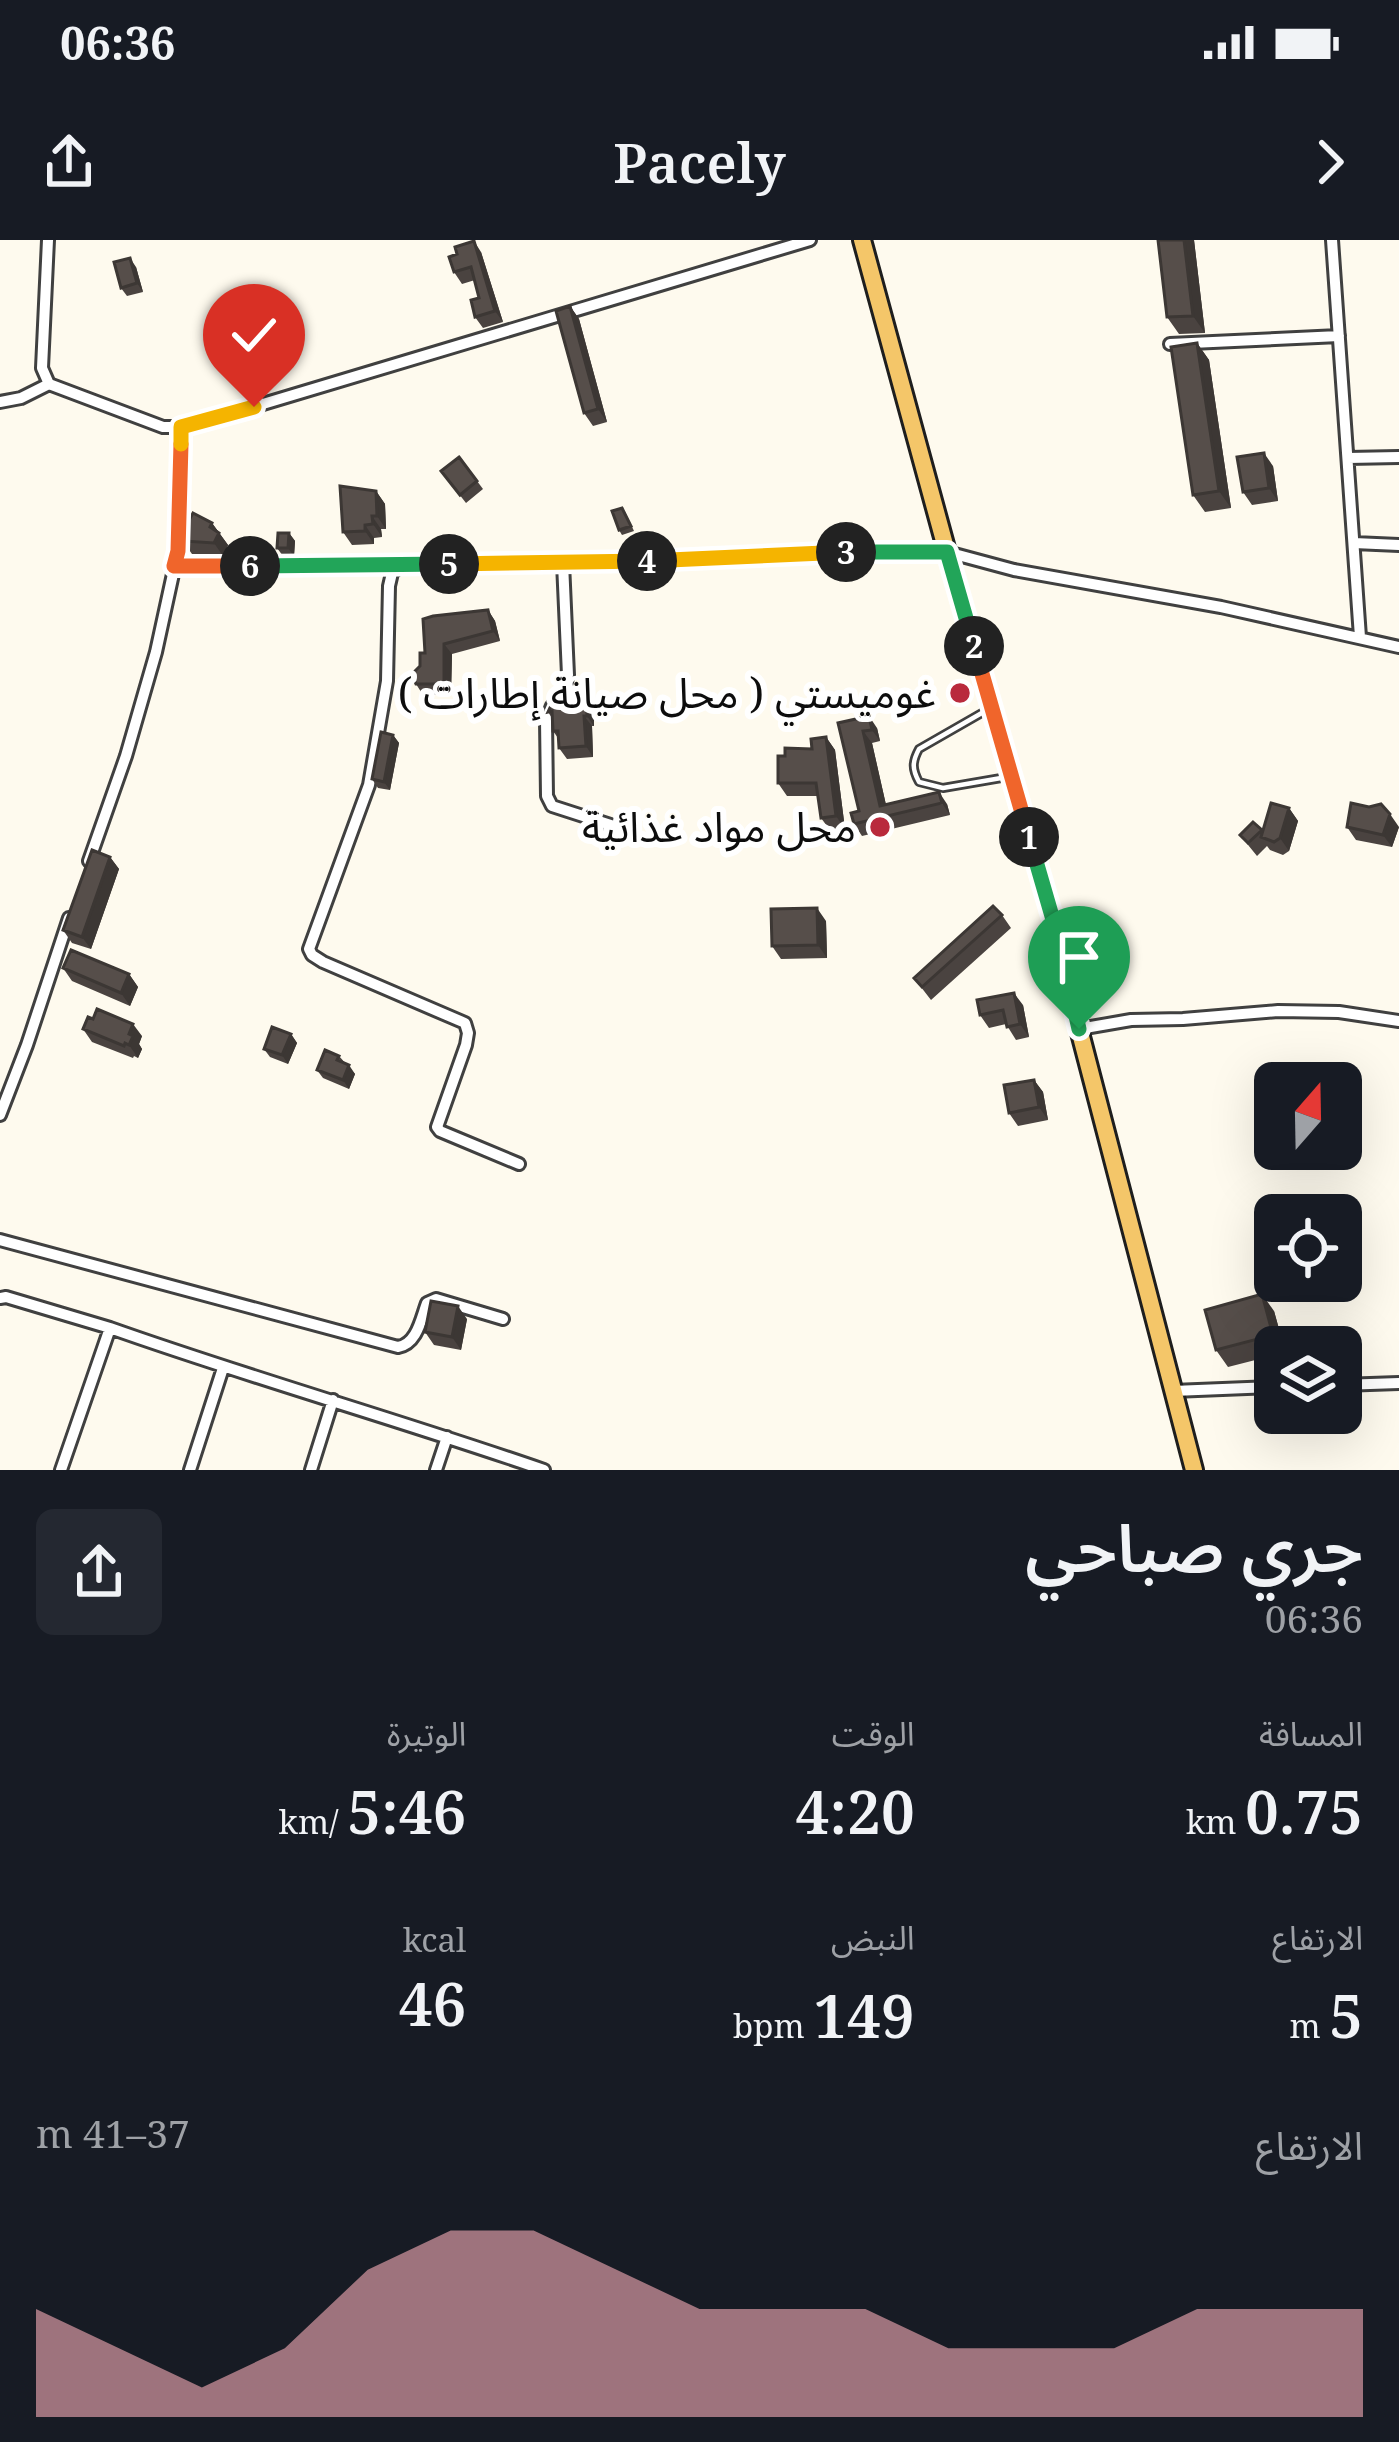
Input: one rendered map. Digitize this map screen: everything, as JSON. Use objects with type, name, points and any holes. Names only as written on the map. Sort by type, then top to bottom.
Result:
[{"type":"main road","points":[[862,240],[1058,937],[1194,1470]]},
{"type":"street","points":[[48,240],[42,368],[49,384],[163,427],[181,427],[809,240]]},
{"type":"street","points":[[1332,240],[1360,637]]},
{"type":"street","points":[[1170,344],[1339,336]]},
{"type":"street","points":[[0,402],[49,384]]},
{"type":"street","points":[[88,864],[150,673],[178,551],[181,427]]},
{"type":"street","points":[[1348,458],[1399,457]]},
{"type":"street","points":[[1354,543],[1399,545]]},
{"type":"street","points":[[174,566],[400,566],[947,552],[1014,570],[1221,607],[1399,646]]},
{"type":"street","points":[[563,563],[568,675],[546,720],[547,796],[552,806],[617,827]]},
{"type":"street","points":[[400,566],[388,586],[387,682],[369,785],[309,949],[323,962],[465,1023],[466,1045],[437,1127],[519,1164]]},
{"type":"street","points":[[0,1115],[73,907]]},
{"type":"street","points":[[1079,1029],[1131,1020],[1278,1011],[1339,1012],[1399,1021]]},
{"type":"street","points":[[0,1240],[398,1347],[412,1340],[427,1303],[436,1299],[502,1319]]},
{"type":"street","points":[[0,1298],[110,1328],[544,1470]]},
{"type":"street","points":[[61,1470],[110,1328]]},
{"type":"street","points":[[190,1470],[223,1368]]},
{"type":"street","points":[[1362,1384],[1399,1383]]},
{"type":"street","points":[[1173,1390],[1254,1388]]},
{"type":"street","points":[[311,1470],[333,1400]]},
{"type":"street","points":[[436,1470],[447,1437]]},
{"type":"lane","points":[[992,708],[919,748],[913,771],[920,782],[944,788],[1012,776]]},
{"type":"building","points":[[1158,240],[1184,240],[1193,316],[1167,317]]},
{"type":"building","points":[[474,241],[495,311],[475,317],[471,300],[479,298],[471,267],[454,272],[449,257],[457,254],[455,247]]},
{"type":"building","points":[[130,258],[137,283],[121,288],[114,262]]},
{"type":"building","points":[[570,306],[598,409],[584,413],[556,311]]},
{"type":"building","points":[[1197,343],[1219,491],[1193,495],[1171,347]]},
{"type":"building","points":[[1264,453],[1269,488],[1243,492],[1237,457]]},
{"type":"building","points":[[459,457],[477,481],[460,495],[441,471]]},
{"type":"building","points":[[340,486],[376,491],[377,516],[372,516],[373,524],[365,525],[365,531],[343,532]]},
{"type":"building","points":[[622,508],[631,526],[619,530],[612,511]]},
{"type":"building","points":[[193,513],[212,523],[210,527],[219,533],[214,543],[183,541]]},
{"type":"building","points":[[278,533],[289,533],[288,548],[277,548]]},
{"type":"building","points":[[488,610],[493,631],[444,644],[444,684],[416,684],[412,674],[420,666],[420,653],[425,653],[423,619]]},
{"type":"building","points":[[554,699],[587,700],[586,746],[559,748],[552,711],[548,712]]},
{"type":"building","points":[[869,716],[872,730],[863,731],[880,806],[939,792],[942,803],[854,824],[851,813],[859,811],[838,723]]},
{"type":"building","points":[[381,732],[393,735],[384,782],[372,779]]},
{"type":"building","points":[[826,737],[836,816],[821,818],[816,783],[778,783],[778,756],[785,756],[785,748],[812,749],[811,739]]},
{"type":"building","points":[[1271,803],[1289,808],[1280,838],[1274,842],[1261,837]]},
{"type":"building","points":[[1351,803],[1381,804],[1390,814],[1383,835],[1347,827]]},
{"type":"building","points":[[1253,822],[1262,830],[1248,843],[1240,835]]},
{"type":"building","points":[[92,850],[110,857],[82,937],[63,930]]},
{"type":"building","points":[[993,906],[1002,915],[922,987],[914,978]]},
{"type":"building","points":[[817,908],[818,945],[772,946],[771,909]]},
{"type":"building","points":[[71,950],[129,974],[121,993],[63,968]]},
{"type":"building","points":[[1014,993],[1020,1024],[1007,1027],[1003,1010],[980,1015],[977,1000]]},
{"type":"building","points":[[97,1009],[133,1024],[129,1045],[83,1029]]},
{"type":"building","points":[[272,1027],[291,1034],[282,1055],[264,1049]]},
{"type":"building","points":[[325,1050],[349,1065],[343,1080],[317,1070]]},
{"type":"building","points":[[1034,1080],[1039,1107],[1009,1113],[1004,1085]]},
{"type":"building","points":[[1254,1296],[1254,1302],[1264,1302],[1271,1326],[1254,1326],[1254,1340],[1216,1350],[1205,1310]]},
{"type":"building","points":[[431,1301],[458,1306],[452,1337],[425,1332]]},
{"type":"place","name":"غوميستي ( محل صيانة إطارات )","points":[[960,693]]},
{"type":"place","name":"محل مواد غذائية","points":[[880,827]]},
{"type":"route","points":[[254,407],[181,427],[174,566],[609,563],[864,551],[947,552],[1058,937],[1079,1029]]}]
